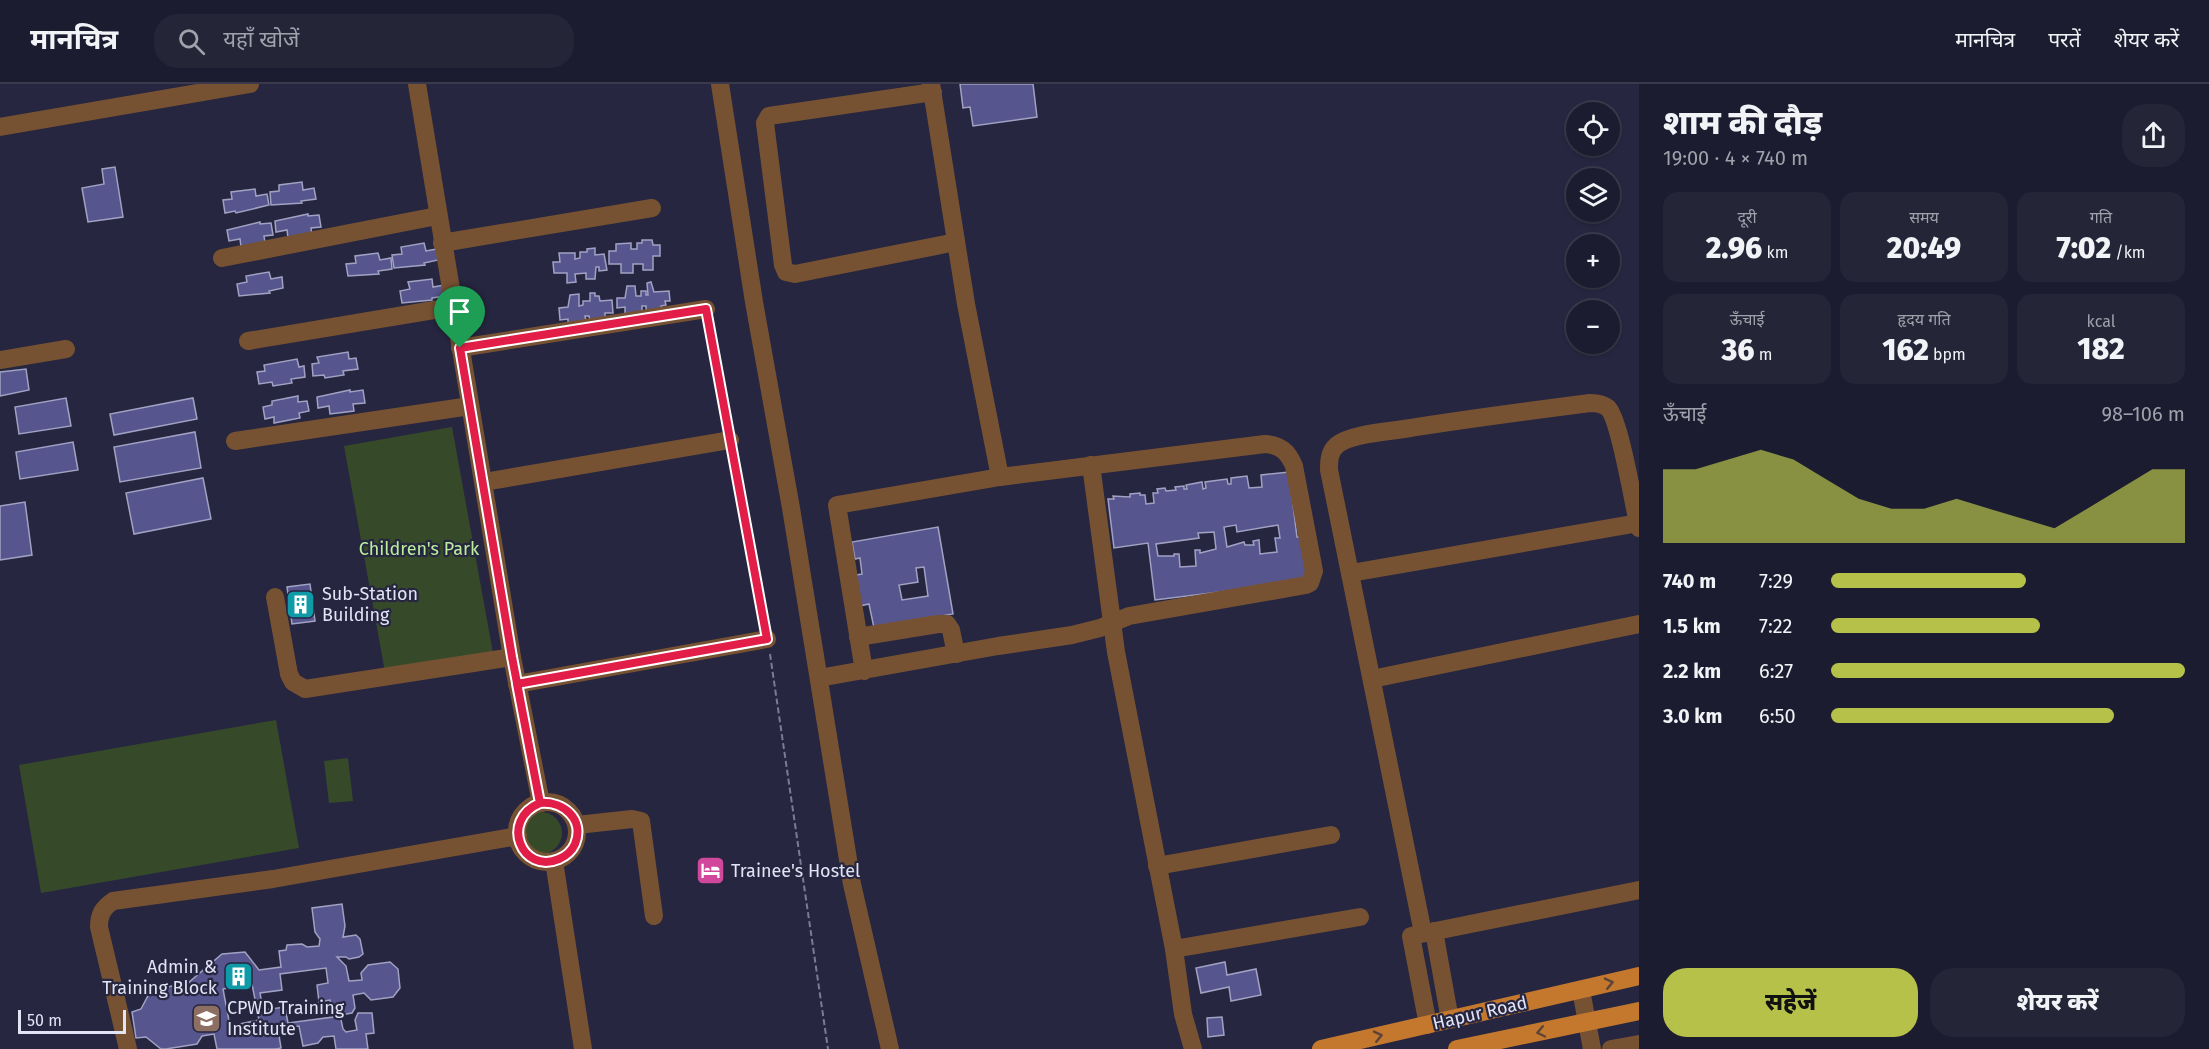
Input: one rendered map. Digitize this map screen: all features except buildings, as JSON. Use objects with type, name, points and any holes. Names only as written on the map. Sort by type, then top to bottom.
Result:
[{"type":"main road","name":"Hapur Road","points":[[1321,1049],[1639,976]]},
{"type":"main road","name":"Hapur Road","points":[[1457,1049],[1639,1011]]},
{"type":"street","points":[[0,127],[250,84]]},
{"type":"street","points":[[417,84],[452,307],[484,482],[512,657],[540,803]]},
{"type":"street","points":[[720,84],[754,302],[852,884],[890,1049]]},
{"type":"street","points":[[956,242],[795,274],[786,272],[783,265],[765,123],[769,116],[932,88],[966,304],[1000,477]]},
{"type":"street","points":[[442,243],[652,208]]},
{"type":"street","points":[[222,258],[437,216]]},
{"type":"street","points":[[248,341],[452,307]]},
{"type":"street","points":[[460,348],[706,309]]},
{"type":"street","points":[[0,360],[66,349]]},
{"type":"street","points":[[1351,573],[1638,526],[1617,426],[1608,408],[1590,403],[1364,435],[1339,443],[1329,457],[1329,470],[1372,679],[1428,932],[1450,1020]]},
{"type":"street","points":[[235,441],[470,406]]},
{"type":"street","points":[[484,482],[730,440]]},
{"type":"street","points":[[819,678],[864,671],[956,654],[1072,635],[1146,613],[1306,585],[1310,583],[1314,571],[1294,466],[1289,454],[1281,447],[1265,444],[1000,477],[837,505],[864,671]]},
{"type":"street","points":[[1091,465],[1116,652],[1174,949],[1183,1014],[1193,1049]]},
{"type":"street","points":[[275,597],[289,674],[293,682],[305,689],[512,657]]},
{"type":"street","points":[[858,637],[947,624],[951,630],[956,654]]},
{"type":"street","points":[[1372,679],[1639,624]]},
{"type":"street","points":[[517,684],[767,639]]},
{"type":"street","points":[[550,802],[567,809],[577,825],[578,835],[570,852],[554,861],[535,860],[521,847],[518,836],[520,820],[525,812],[540,803],[550,802]]},
{"type":"street","points":[[577,825],[632,819],[641,821],[654,916]]},
{"type":"street","points":[[1157,866],[1331,835]]},
{"type":"street","points":[[128,1049],[99,927],[99,918],[103,910],[113,901],[273,879],[518,836]]},
{"type":"street","points":[[554,861],[583,1049]]},
{"type":"street","points":[[1428,1024],[1412,936],[1639,890]]},
{"type":"street","points":[[1174,949],[1360,917]]},
{"type":"street","points":[[1581,990],[1592,1049]]},
{"type":"street","points":[[1611,1049],[1639,1044]]},
{"type":"path","points":[[706,309],[767,639],[828,1049]]},
{"type":"green space","name":"Children's Park","points":[[452,427],[493,653],[385,672],[344,446]]},
{"type":"green space","points":[[276,720],[299,848],[41,893],[19,765]]},
{"type":"green space","points":[[348,758],[353,801],[329,803],[324,761]]},
{"type":"green space","points":[[541,812],[556,818],[562,833],[556,848],[541,854],[526,848],[520,833],[526,818]]},
{"type":"place","name":"Sub-Station Building","points":[[301,604]]},
{"type":"place","name":"Trainee's Hostel","points":[[710,871]]},
{"type":"place","name":"Admin & Training Block","points":[[238,977]]},
{"type":"place","name":"CPWD Training Institute","points":[[206,1018]]},
{"type":"route","points":[[460,348],[512,657],[517,684],[540,803],[532,806],[520,820],[517,829],[518,839],[521,847],[535,860],[554,861],[570,852],[578,835],[577,825],[567,809],[559,804],[540,803],[529,743],[517,684],[767,639],[706,309],[460,348]]}]
